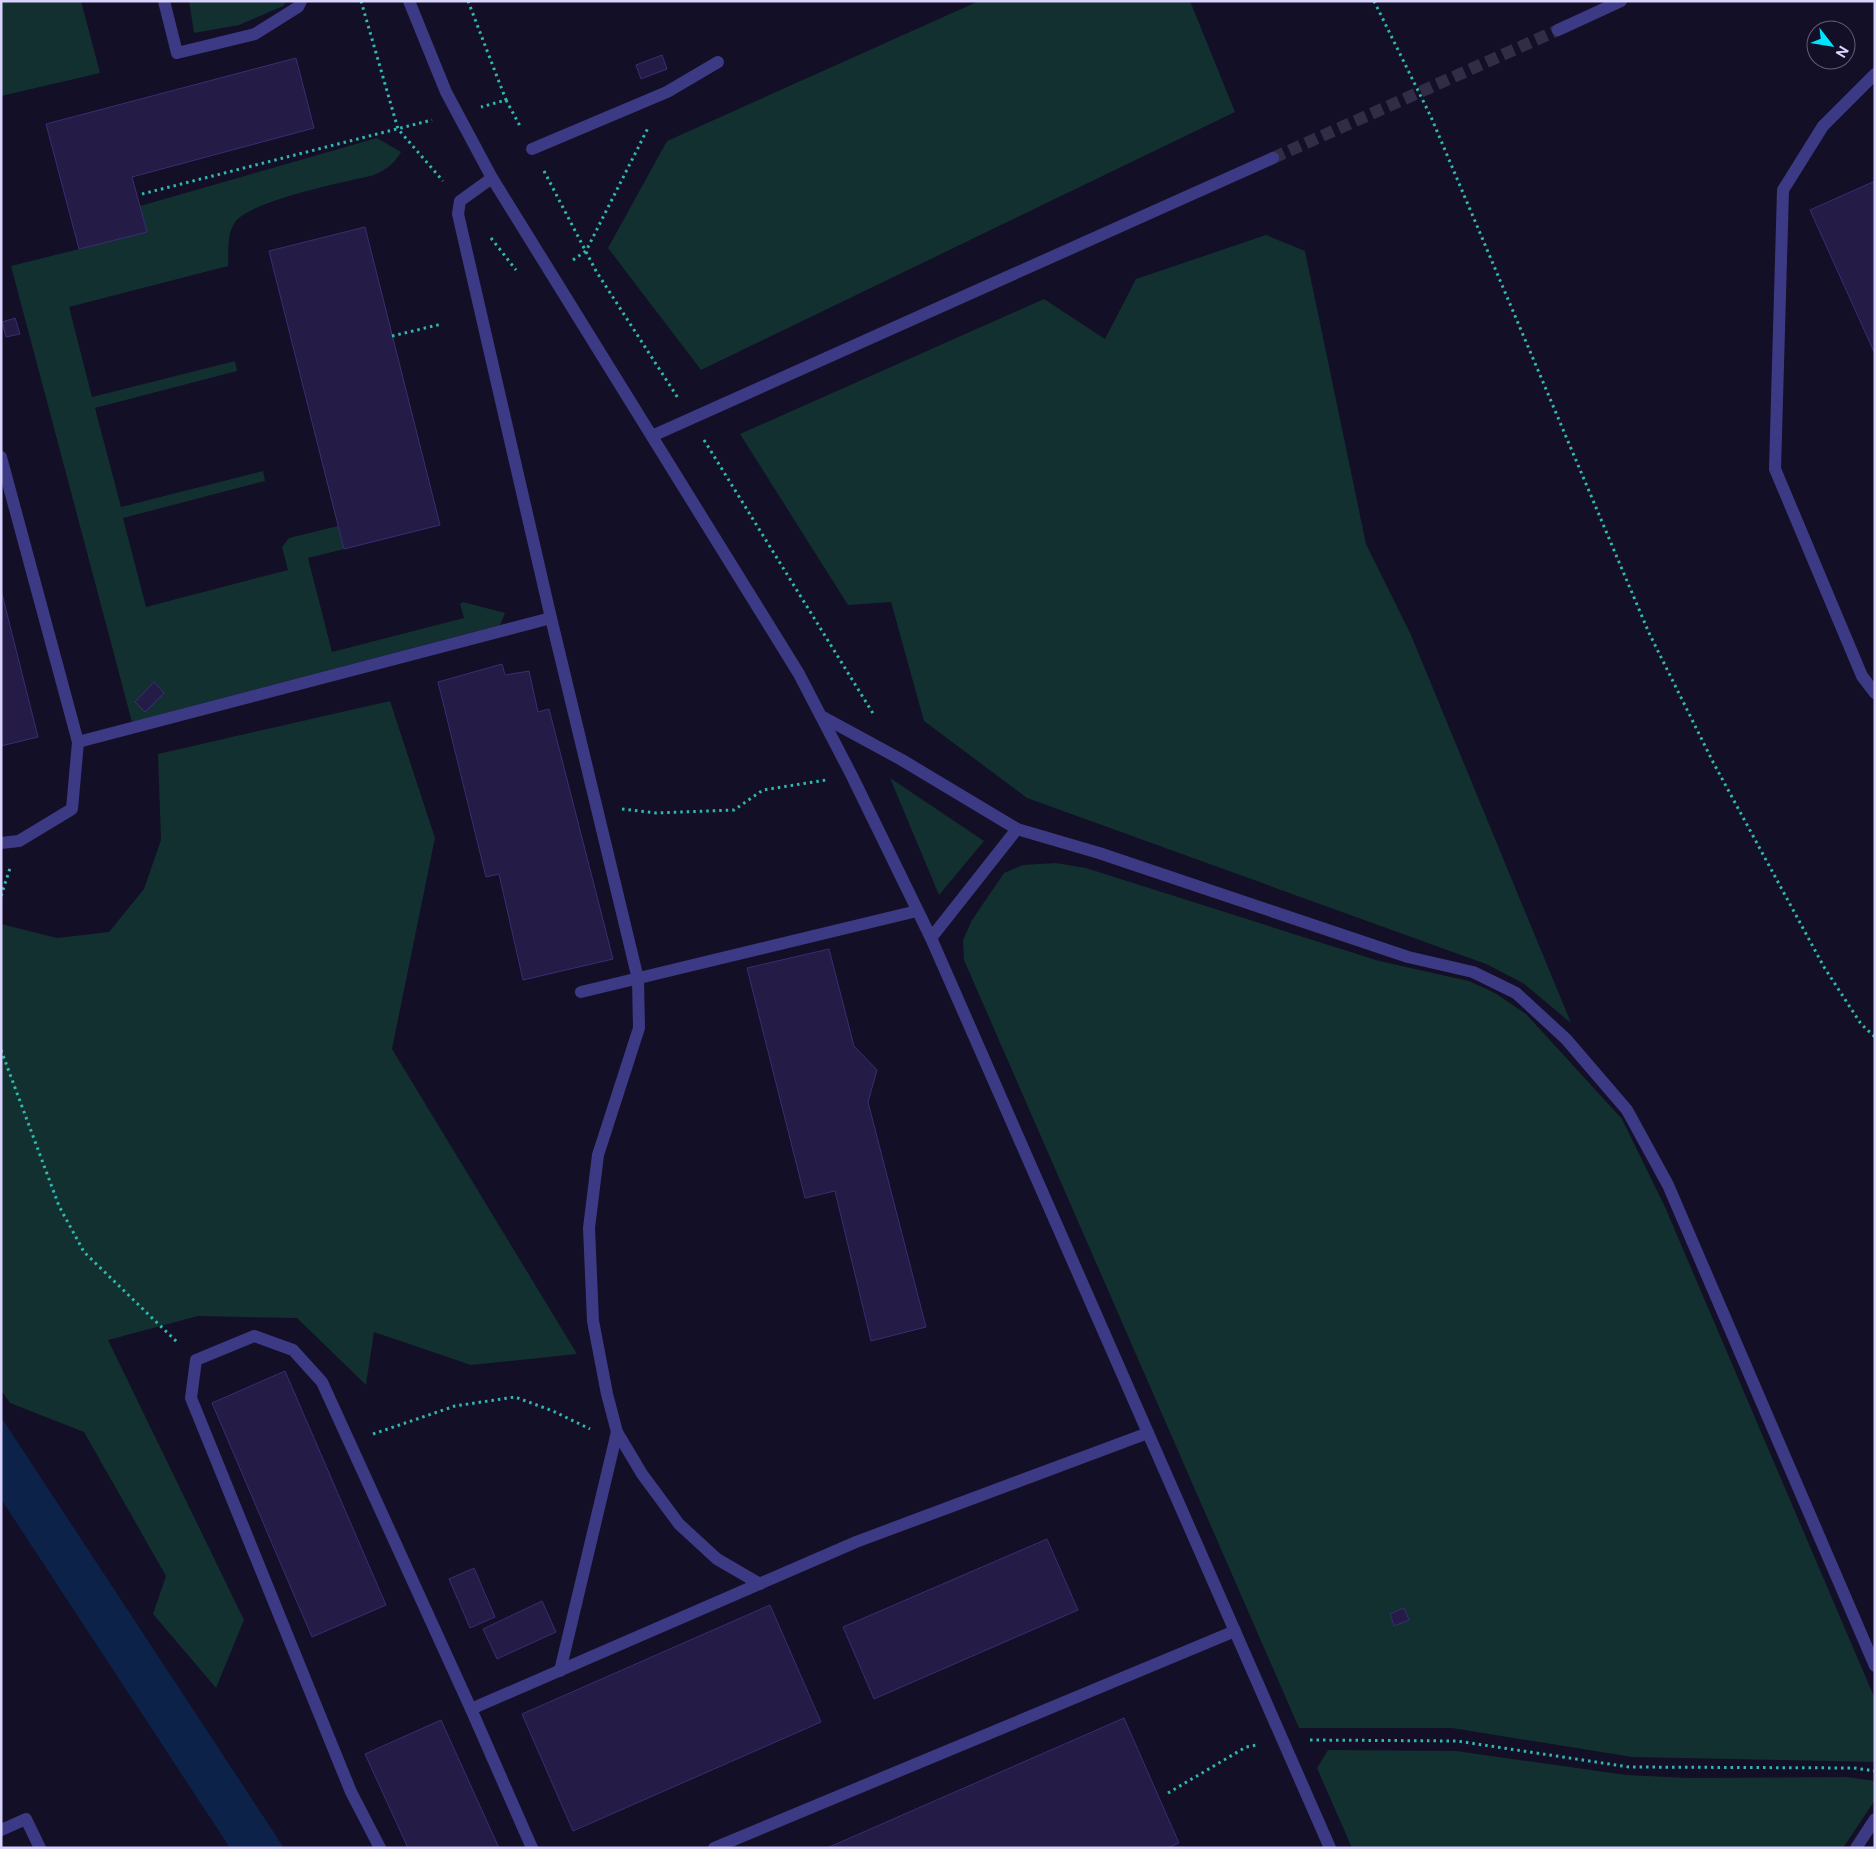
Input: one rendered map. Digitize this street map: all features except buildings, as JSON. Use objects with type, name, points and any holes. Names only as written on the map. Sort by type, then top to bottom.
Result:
[{"type":"lane","points":[[164,1],[177,53],[255,34],[298,7],[301,1]]},
{"type":"lane","points":[[409,1],[446,92],[492,178],[799,674],[852,776],[931,938],[1330,1848]]},
{"type":"lane","points":[[1558,30],[1622,1]]},
{"type":"lane","points":[[532,149],[667,92],[718,62]]},
{"type":"lane","points":[[1875,74],[1824,126],[1783,190],[1775,469],[1862,676],[1875,694]]},
{"type":"lane","points":[[652,436],[1273,158]]},
{"type":"lane","points":[[492,178],[460,201],[458,214],[551,618],[638,979],[639,1028],[598,1155],[589,1228],[593,1321],[607,1394],[617,1432],[642,1474],[679,1524],[717,1559],[760,1584]]},
{"type":"lane","points":[[1,458],[78,742],[72,809],[19,841],[1,843]]},
{"type":"lane","points":[[78,742],[551,618]]},
{"type":"lane","points":[[821,716],[902,760],[1016,829],[1099,853],[1408,956],[1473,972],[1516,993],[1566,1039],[1627,1110],[1668,1185],[1875,1666]]},
{"type":"lane","points":[[931,938],[1016,829]]},
{"type":"lane","points":[[582,992],[917,911]]},
{"type":"lane","points":[[380,1848],[352,1792],[190,1398],[196,1360],[254,1336],[293,1350],[322,1382],[472,1709],[532,1848]]},
{"type":"lane","points":[[560,1671],[617,1432]]},
{"type":"lane","points":[[472,1709],[856,1542],[1148,1433]]},
{"type":"lane","points":[[714,1848],[1235,1631]]},
{"type":"lane","points":[[1,1830],[26,1819],[40,1848]]},
{"type":"lane","points":[[1856,1848],[1875,1819]]},
{"type":"path","points":[[468,1],[506,100],[596,271]]},
{"type":"path","points":[[1374,1],[1432,117],[1649,633],[1713,762],[1824,967],[1861,1024],[1875,1037]]},
{"type":"path","points":[[142,194],[458,114],[506,100]]},
{"type":"path","points":[[392,336],[442,324]]},
{"type":"path","points":[[1,1050],[59,1206],[84,1252],[196,1360]]},
{"type":"path","points":[[349,1442],[455,1406],[515,1397],[553,1411],[586,1428],[617,1432]]},
{"type":"path","points":[[1168,1793],[1246,1747],[1282,1739],[1457,1741],[1629,1767],[1854,1768],[1875,1771]]},
{"type":"green space","points":[[1,1],[81,1],[100,73],[1,96]]},
{"type":"green space","points":[[189,1],[287,1],[283,6],[239,25],[194,33]]},
{"type":"green space","points":[[979,1],[1190,1],[1235,112],[701,370],[608,248],[667,141]]},
{"type":"green space","points":[[377,138],[401,152],[390,166],[374,175],[279,199],[246,213],[236,221],[231,231],[228,266],[69,307],[92,397],[235,361],[237,371],[95,408],[121,507],[263,471],[265,481],[123,518],[146,607],[288,570],[282,547],[289,538],[338,526],[344,549],[308,558],[332,652],[464,618],[460,604],[463,602],[505,613],[500,625],[132,722],[11,266],[147,232],[140,206]]},
{"type":"green space","points":[[1266,235],[1305,251],[1366,544],[1411,635],[1571,1023],[1523,983],[1486,964],[1027,798],[924,721],[891,602],[848,605],[740,434],[1044,299],[1105,339],[1136,279]]},
{"type":"green space","points":[[390,701],[435,838],[392,1049],[577,1354],[471,1365],[374,1332],[366,1385],[297,1318],[198,1316],[108,1340],[244,1620],[216,1688],[153,1614],[166,1576],[84,1432],[10,1403],[1,1390],[1,924],[57,938],[109,932],[144,889],[161,840],[158,754]]},
{"type":"green space","points":[[890,778],[984,841],[939,895]]},
{"type":"green space","points":[[1056,863],[1086,868],[1379,961],[1469,981],[1495,993],[1526,1014],[1622,1119],[1665,1207],[1875,1699],[1875,1762],[1632,1757],[1452,1728],[1299,1728],[964,960],[963,940],[972,920],[1004,873],[1023,865]]},
{"type":"green space","points":[[1328,1750],[1456,1751],[1626,1775],[1689,1778],[1847,1777],[1875,1781],[1875,1800],[1843,1848],[1352,1848],[1317,1768]]},
{"type":"water","points":[[1,1417],[284,1848],[230,1848],[1,1499]]},
{"type":"tunnel","points":[[1273,158],[1558,30]]}]
